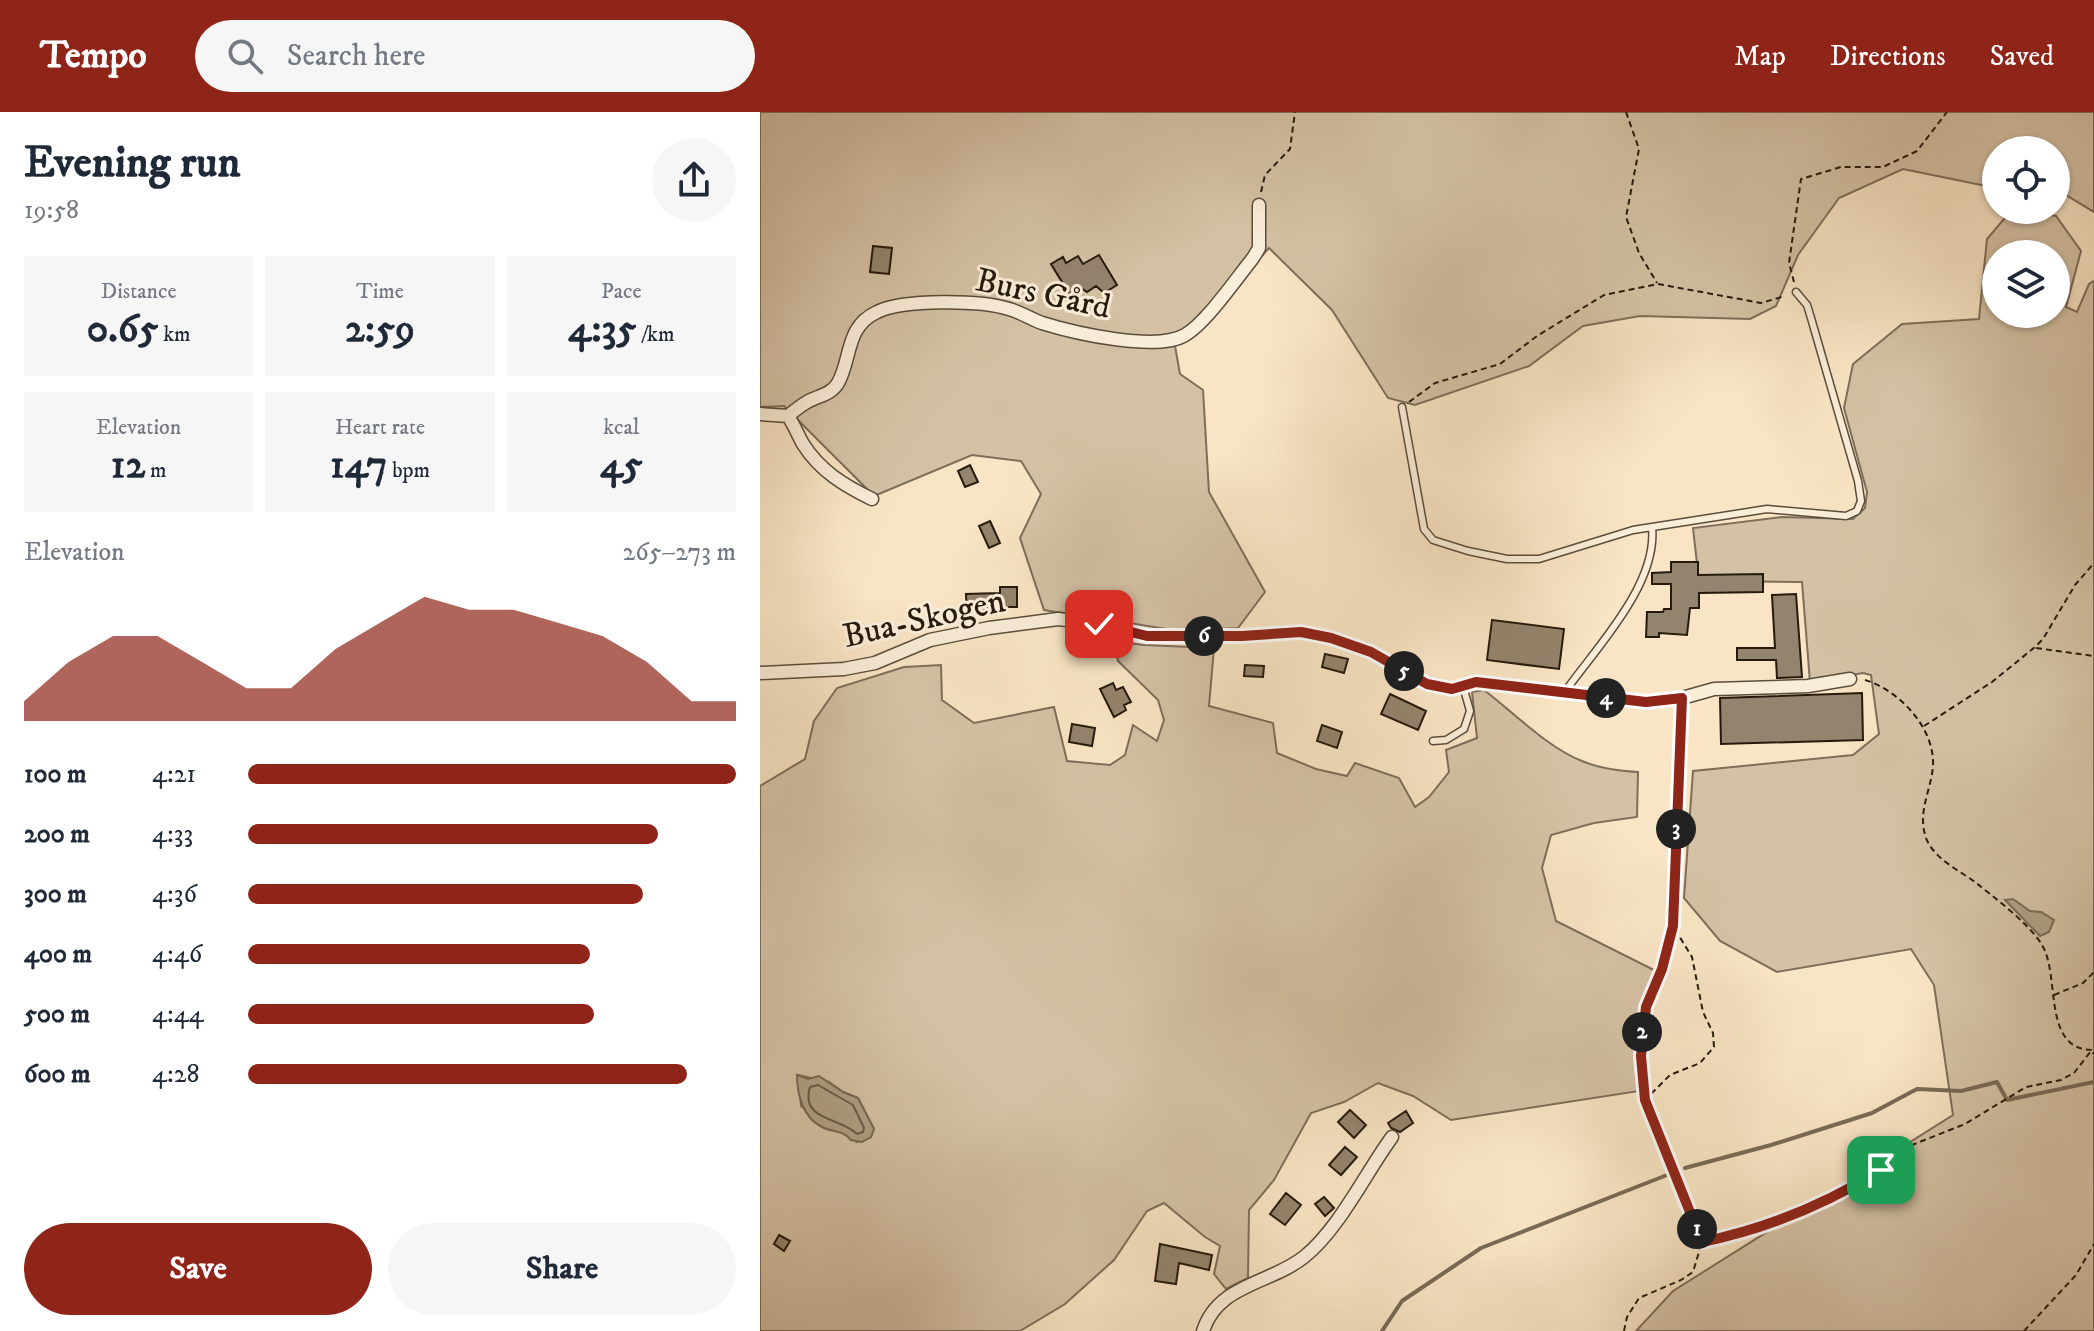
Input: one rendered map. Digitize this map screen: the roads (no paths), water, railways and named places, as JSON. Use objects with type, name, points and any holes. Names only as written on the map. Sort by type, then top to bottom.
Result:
[{"type":"street","name":"Burs Gård","points":[[788,416],[806,402],[837,386],[850,341],[859,325],[874,313],[892,306],[926,303],[986,305],[1007,308],[1042,323],[1075,330],[1136,341],[1173,341],[1188,334],[1201,322],[1253,258],[1259,248],[1259,205]]},
{"type":"street","points":[[760,414],[788,416],[805,446],[826,471],[841,484],[872,499]]},
{"type":"street","name":"Bua-Skogen","points":[[760,673],[844,669],[875,663],[930,640],[1058,619],[1099,624],[1147,636],[1242,636],[1301,632],[1331,638],[1371,652],[1427,684],[1452,689],[1476,682],[1646,702],[1682,698],[1714,689],[1808,686],[1850,679]]},
{"type":"street","points":[[1203,1331],[1211,1311],[1222,1300],[1290,1266],[1314,1248],[1392,1137]]},
{"type":"lane","points":[[1402,407],[1424,529],[1433,540],[1488,556],[1539,559],[1577,549],[1612,534],[1767,509],[1846,516],[1857,511],[1861,501],[1858,481],[1811,318],[1802,296],[1796,292]]},
{"type":"lane","points":[[1563,694],[1623,613],[1653,551],[1652,527]]},
{"type":"lane","points":[[1433,741],[1446,740],[1464,729],[1470,711],[1463,686]]},
{"type":"water","points":[[2013,899],[2030,911],[2041,912],[2054,920],[2049,932],[2040,936],[2005,900]]},
{"type":"water","points":[[797,1075],[808,1079],[819,1076],[858,1098],[874,1129],[871,1137],[862,1142],[851,1140],[844,1134],[815,1123],[802,1105]]},
{"type":"waterway","points":[[1685,1168],[1872,1113],[1917,1089],[1961,1091],[1997,1082],[2007,1100],[2094,1082]]},
{"type":"waterway","points":[[1382,1331],[1402,1301],[1481,1248],[1667,1175]]}]
